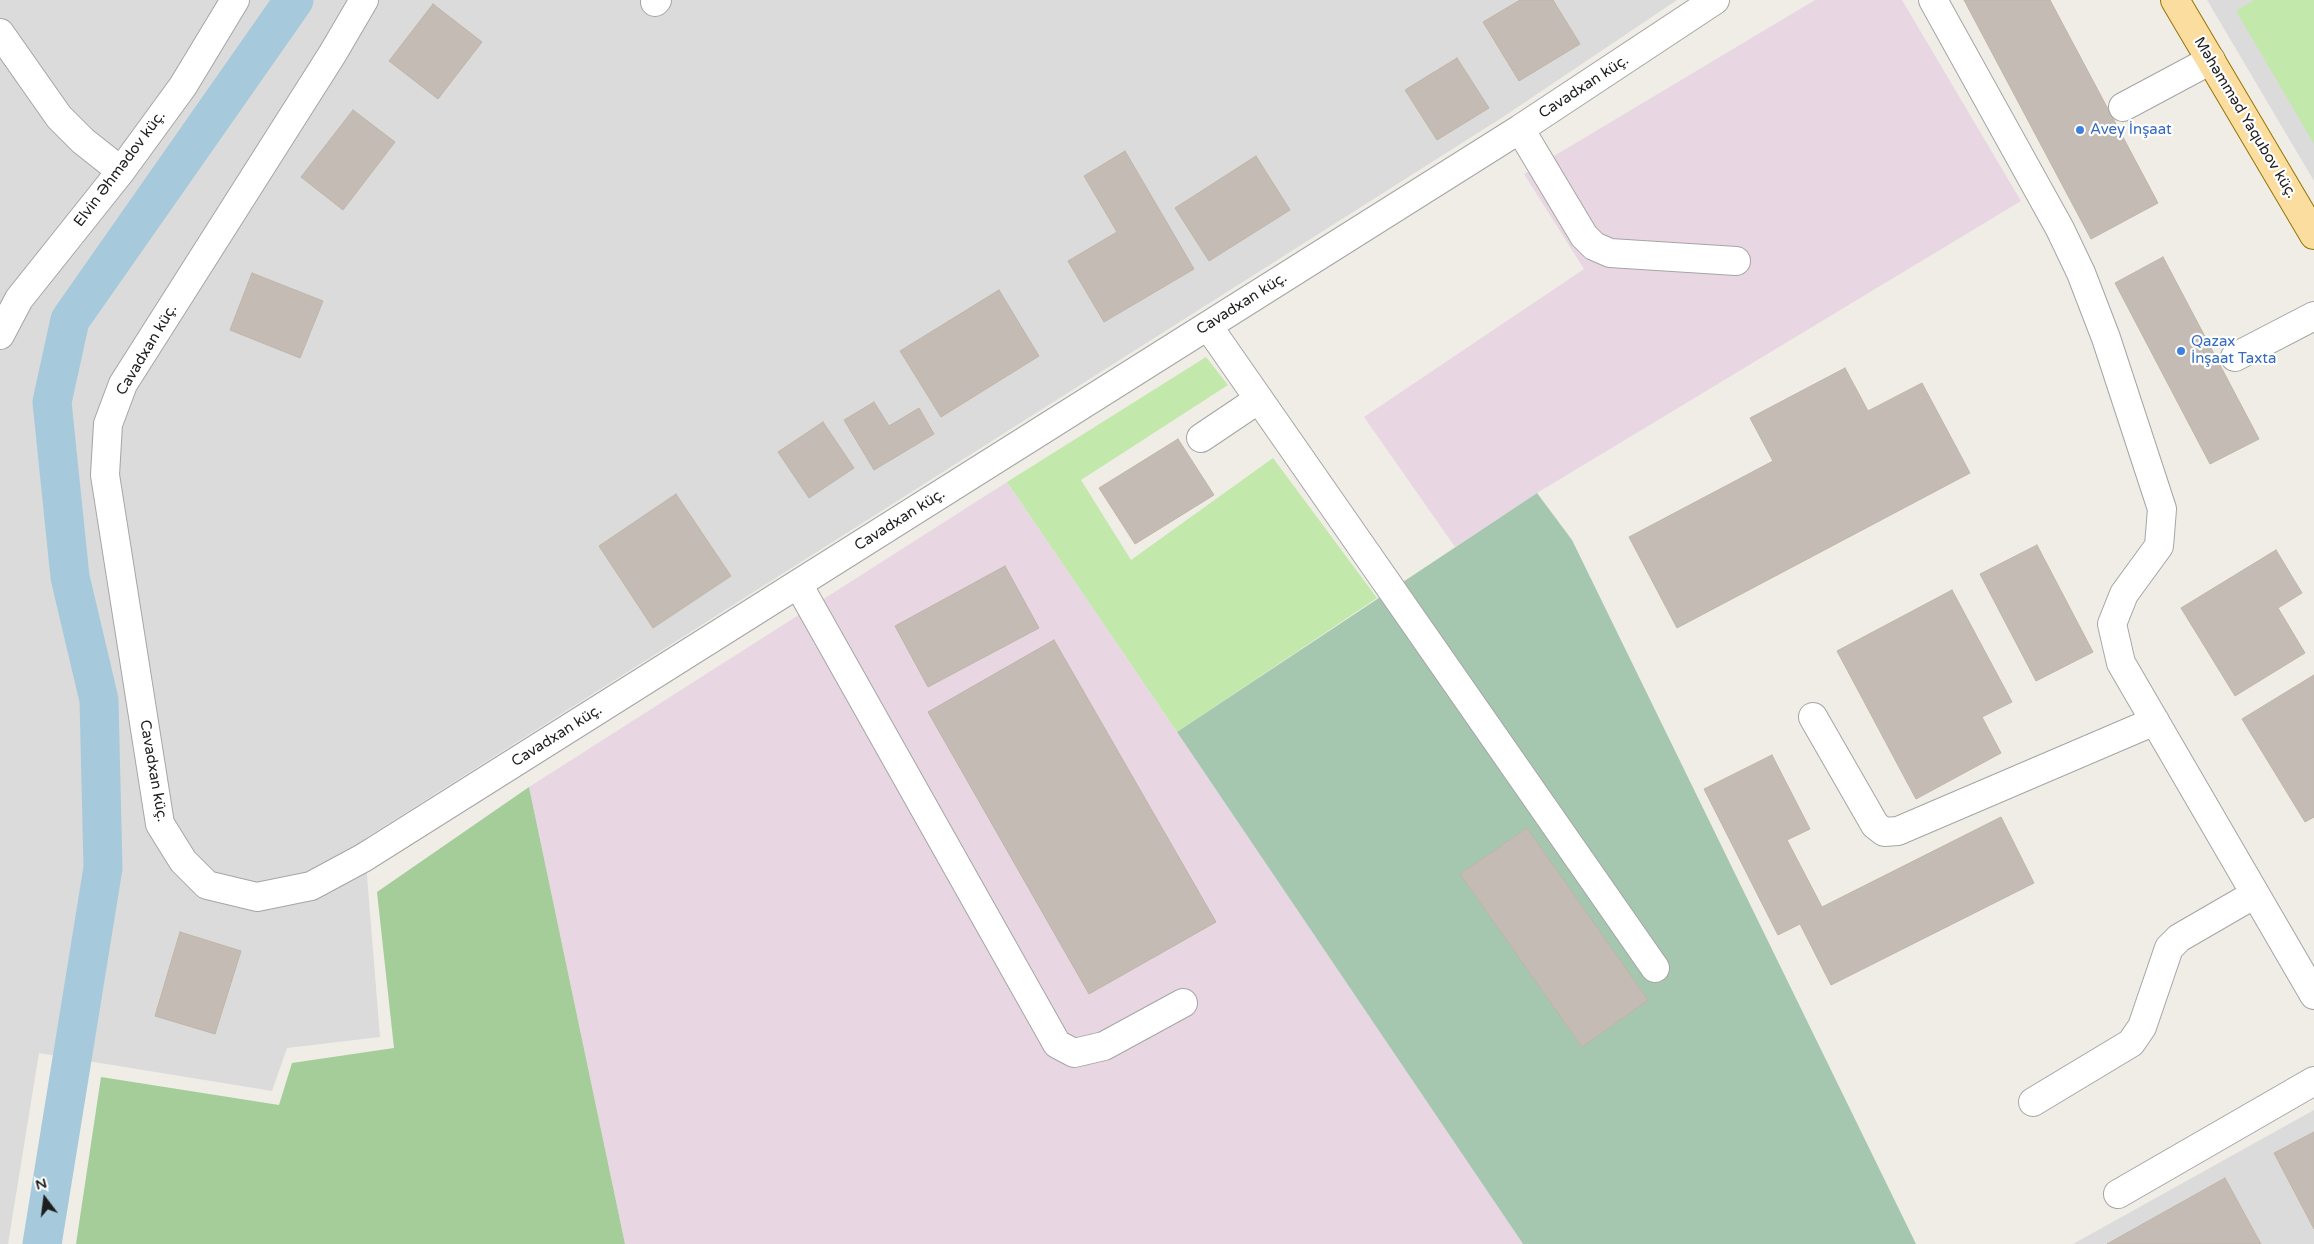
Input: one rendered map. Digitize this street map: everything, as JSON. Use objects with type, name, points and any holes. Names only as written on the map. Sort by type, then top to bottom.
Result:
[{"type":"main road","name":"Məhəmməd Yaqubov küç.","points":[[2175,0],[2314,235]]},
{"type":"street","name":"Elvin Əhmədov küç.","points":[[0,334],[19,298],[121,171],[183,86],[235,0]]},
{"type":"street","name":"Cavadxan küç.","points":[[364,0],[333,54],[123,384],[108,424],[105,475],[160,824],[183,861],[207,885],[257,897],[311,886],[363,858],[1520,129],[1715,0]]},
{"type":"street","points":[[1933,0],[2060,229],[2081,273],[2106,338],[2162,509],[2159,546],[2124,594],[2112,624],[2121,663],[2314,995]]},
{"type":"street","points":[[0,33],[60,116],[83,141],[121,171]]},
{"type":"street","points":[[2123,107],[2210,60]]},
{"type":"street","points":[[1520,129],[1584,236],[1594,246],[1610,253],[1736,261]]},
{"type":"street","points":[[2235,356],[2314,316]]},
{"type":"street","points":[[1208,326],[1655,968]]},
{"type":"street","points":[[1201,438],[1259,398]]},
{"type":"street","points":[[798,584],[1057,1044],[1074,1053],[1104,1046],[1183,1003]]},
{"type":"street","points":[[1813,717],[1875,825],[1884,832],[1898,831],[2155,721]]},
{"type":"street","points":[[2033,1102],[2130,1043],[2142,1027],[2169,948],[2179,938],[2255,894]]},
{"type":"street","points":[[2118,1194],[2314,1082]]},
{"type":"shaded area","points":[[0,0],[1677,0],[1503,117],[364,839],[380,1037],[287,1048],[272,1091],[39,1053],[8,1244],[0,1244]]},
{"type":"shaded area","points":[[1815,0],[1902,0],[2021,201],[1537,493],[1455,547],[1364,417],[1584,269],[1524,174]]},
{"type":"shaded area","points":[[2207,0],[2314,0],[2314,181]]},
{"type":"shaded area","points":[[1007,482],[1523,1244],[625,1244],[529,787]]},
{"type":"shaded area","points":[[2314,1110],[2314,1244],[2073,1244]]},
{"type":"green space","points":[[2254,0],[2314,0],[2314,144],[2236,11]]},
{"type":"green space","points":[[1206,357],[1228,385],[1081,480],[1131,560],[1273,458],[1377,598],[1177,732],[1007,482]]},
{"type":"green space","points":[[1537,493],[1572,540],[1916,1244],[1523,1244],[1177,732]]},
{"type":"green space","points":[[529,787],[625,1244],[76,1244],[101,1077],[279,1105],[292,1063],[394,1048],[377,892]]},
{"type":"building","points":[[1520,0],[1553,0],[1580,44],[1519,81],[1483,22]]},
{"type":"building","points":[[1964,0],[2050,0],[2158,203],[2091,239]]},
{"type":"building","points":[[433,4],[482,42],[438,99],[389,61]]},
{"type":"building","points":[[1457,58],[1489,108],[1437,140],[1405,90]]},
{"type":"building","points":[[353,110],[395,142],[343,210],[301,177]]},
{"type":"building","points":[[1125,151],[1194,269],[1104,322],[1068,261],[1117,232],[1084,176]]},
{"type":"building","points":[[1256,156],[1290,210],[1209,261],[1175,208]]},
{"type":"building","points":[[2163,257],[2259,439],[2210,464],[2115,283]]},
{"type":"building","points":[[252,273],[323,301],[300,358],[230,330]]},
{"type":"building","points":[[999,290],[1039,356],[941,417],[900,351]]},
{"type":"building","points":[[1845,368],[1868,411],[1922,383],[1970,473],[1677,628],[1629,537],[1773,461],[1750,418]]},
{"type":"building","points":[[874,402],[889,426],[919,408],[934,434],[874,470],[844,420]]},
{"type":"building","points":[[823,422],[854,468],[809,498],[778,452]]},
{"type":"building","points":[[1178,439],[1214,495],[1135,544],[1099,488]]},
{"type":"building","points":[[676,494],[731,576],[653,628],[599,546]]},
{"type":"building","points":[[2037,545],[2093,652],[2036,681],[1980,574]]},
{"type":"building","points":[[2276,550],[2302,593],[2278,608],[2305,653],[2235,696],[2181,608]]},
{"type":"building","points":[[1005,566],[1039,628],[928,687],[895,626]]},
{"type":"building","points":[[1952,590],[2012,702],[1982,717],[2001,753],[1916,799],[1837,651]]},
{"type":"building","points":[[1054,640],[1216,922],[1089,994],[928,712]]},
{"type":"building","points":[[2314,675],[2314,817],[2305,822],[2242,719]]},
{"type":"building","points":[[1772,755],[1810,829],[1787,840],[1822,907],[2001,817],[2034,883],[1831,985],[1800,924],[1778,935],[1704,789]]},
{"type":"building","points":[[1527,828],[1648,1000],[1582,1047],[1460,874]]},
{"type":"building","points":[[180,932],[241,951],[215,1034],[155,1016]]},
{"type":"building","points":[[2314,1132],[2314,1229],[2274,1153]]},
{"type":"building","points":[[2225,1178],[2261,1244],[2107,1244]]},
{"type":"waterway","points":[[42,1244],[103,868],[99,700],[70,577],[52,402],[70,320],[294,0]]},
{"type":"place","name":"Avey İnşaat","points":[[2080,130]]},
{"type":"place","name":"Qazax İnşaat Taxta","points":[[2181,351]]}]
